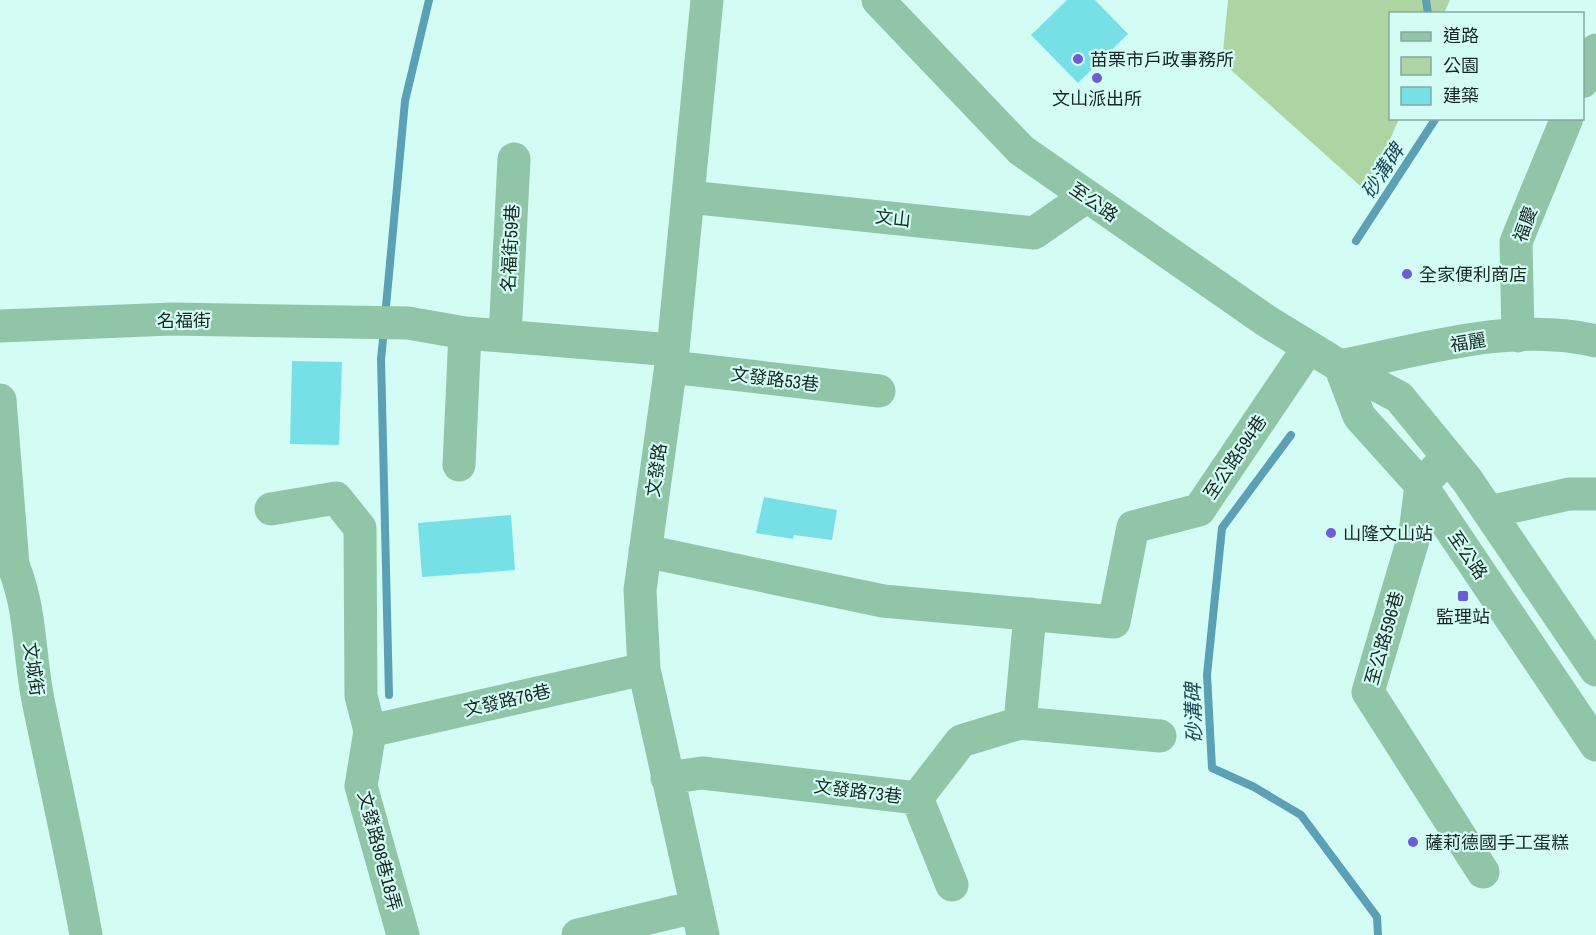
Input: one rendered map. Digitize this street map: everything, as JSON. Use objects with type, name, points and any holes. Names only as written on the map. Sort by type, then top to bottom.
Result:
[{"type":"street","name":"文發路","points":[[699,921],[644,669],[640,590],[672,359],[707,0]]},
{"type":"street","name":"至公路","points":[[878,0],[1022,150],[1309,347],[1399,397],[1489,512],[1596,670]]},
{"type":"street","points":[[1584,77],[1596,50]]},
{"type":"street","name":"福慶","points":[[1518,336],[1516,242],[1566,120]]},
{"type":"street","name":"名福街59巷","points":[[505,336],[514,159]]},
{"type":"street","name":"文山","points":[[688,197],[1034,233],[1086,196]]},
{"type":"street","name":"名福街","points":[[0,326],[172,319],[408,323],[465,333]]},
{"type":"street","points":[[459,465],[465,333],[505,336],[672,359]]},
{"type":"street","name":"福麗","points":[[1340,366],[1483,338],[1566,334],[1596,341]]},
{"type":"street","name":"至公路594巷","points":[[1030,614],[1113,622],[1133,527],[1199,510],[1309,347]]},
{"type":"street","name":"文發路53巷","points":[[672,359],[879,391]]},
{"type":"street","name":"至公路","points":[[1340,366],[1359,416],[1421,485],[1596,745]]},
{"type":"street","name":"文城街","points":[[0,400],[6,566],[23,590],[38,698],[66,823],[86,935]]},
{"type":"street","points":[[1421,485],[1448,457]]},
{"type":"street","name":"至公路596巷","points":[[1421,485],[1415,533],[1368,692],[1483,872]]},
{"type":"street","points":[[1489,512],[1569,494],[1596,494]]},
{"type":"street","points":[[271,509],[336,498],[360,528],[361,696],[370,731]]},
{"type":"street","points":[[645,551],[883,602],[1030,614],[1020,723],[1160,736]]},
{"type":"street","name":"文發路76巷","points":[[370,731],[644,669]]},
{"type":"street","name":"文發路73巷","points":[[667,778],[702,773],[917,798],[961,741],[1020,723]]},
{"type":"street","name":"文發路98巷18弄","points":[[370,731],[361,786],[403,935]]},
{"type":"street","points":[[917,798],[952,885]]},
{"type":"street","points":[[578,935],[699,921]]},
{"type":"green space","points":[[1228,0],[1450,0],[1444,12],[1389,12],[1389,120],[1399,120],[1367,192],[1222,62]]},
{"type":"building","name":"苗栗市戶政事務所","points":[[1067,0],[1095,0],[1128,34],[1078,83],[1031,35]]},
{"type":"building","points":[[292,361],[342,362],[339,445],[290,444]]},
{"type":"building","points":[[764,497],[837,510],[832,540],[794,535],[793,539],[756,533]]},
{"type":"building","points":[[511,515],[515,570],[422,577],[418,523]]},
{"type":"waterway","points":[[385,317],[405,101],[429,0]]},
{"type":"waterway","name":"砂溝碑","points":[[1426,0],[1428,12]]},
{"type":"waterway","name":"砂溝碑","points":[[1356,241],[1435,120]]},
{"type":"waterway","points":[[384,330],[381,359],[389,695]]},
{"type":"waterway","name":"砂溝碑","points":[[1291,435],[1222,528],[1207,675],[1212,768],[1254,787],[1301,815],[1377,917],[1378,935]]},
{"type":"place","name":"苗栗市戶政事務所","points":[[1078,59]]},
{"type":"place","name":"文山派出所","points":[[1097,78]]},
{"type":"place","name":"全家便利商店","points":[[1407,274]]},
{"type":"place","name":"山隆文山站","points":[[1331,533]]},
{"type":"place","name":"監理站","points":[[1463,596]]},
{"type":"place","name":"薩莉德國手工蛋糕","points":[[1413,842]]}]
